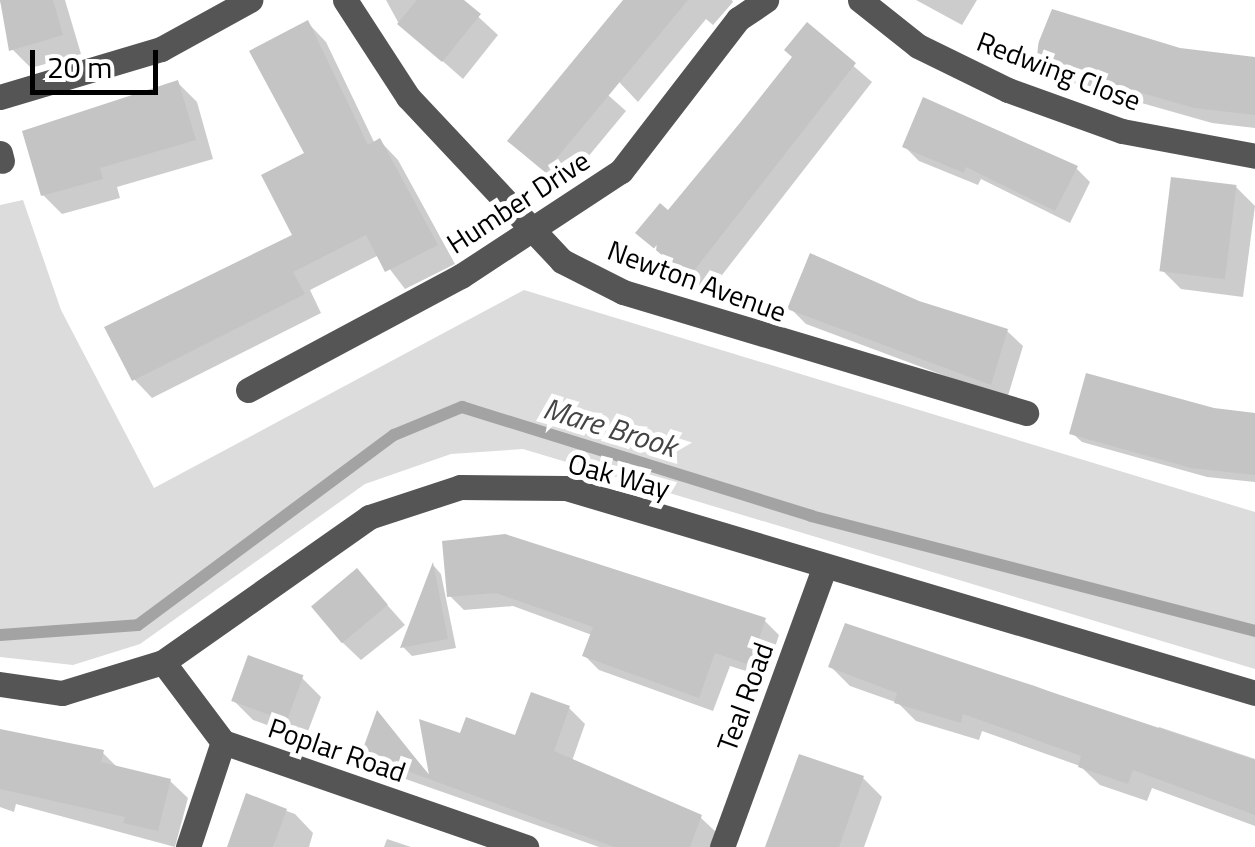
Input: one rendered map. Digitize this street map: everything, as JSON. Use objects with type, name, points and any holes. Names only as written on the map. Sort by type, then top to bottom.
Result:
[{"type":"street","points":[[0,97],[161,49],[250,0]]},
{"type":"street","name":"Newton Avenue","points":[[345,0],[408,97],[530,233],[562,261],[623,292],[1026,413]]},
{"type":"street","name":"Humber Drive","points":[[248,390],[530,233],[620,170],[738,19],[766,0]]},
{"type":"street","name":"Redwing Close","points":[[860,0],[918,46],[1008,90],[1122,131],[1255,156]]},
{"type":"street","name":"Oak Way","points":[[0,684],[62,693],[162,662],[370,517],[460,488],[566,488],[824,568],[1255,693]]},
{"type":"street","name":"Teal Road","points":[[722,847],[824,568]]},
{"type":"street","name":"Poplar Road","points":[[162,662],[223,742],[526,847]]},
{"type":"street","points":[[188,847],[223,742]]},
{"type":"shaded area","points":[[23,200],[61,310],[154,488],[524,290],[1255,512],[1255,669],[523,449],[451,454],[365,484],[140,644],[73,665],[0,657],[0,205]]},
{"type":"building","points":[[0,0],[53,0],[63,35],[9,51]]},
{"type":"building","points":[[417,0],[464,0],[481,14],[442,62],[397,24]]},
{"type":"building","points":[[623,0],[688,0],[545,172],[507,141]]},
{"type":"building","points":[[1052,9],[1180,48],[1255,57],[1255,115],[1194,108],[1031,61]]},
{"type":"building","points":[[308,20],[368,145],[380,138],[438,245],[385,272],[366,235],[293,272],[305,294],[132,381],[104,327],[292,235],[261,175],[304,153],[249,51]]},
{"type":"building","points":[[807,22],[856,63],[689,277],[635,233],[660,203],[668,210],[739,124],[792,57],[784,50]]},
{"type":"building","points":[[178,80],[196,140],[100,168],[103,179],[41,196],[22,131]]},
{"type":"building","points":[[923,97],[1078,166],[1055,211],[966,167],[964,173],[902,147]]},
{"type":"building","points":[[1171,177],[1237,185],[1225,279],[1159,271]]},
{"type":"building","points":[[810,253],[919,301],[1008,329],[991,385],[787,309]]},
{"type":"building","points":[[1086,373],[1214,408],[1255,413],[1255,475],[1191,468],[1069,434]]},
{"type":"building","points":[[505,534],[766,618],[750,665],[715,653],[699,698],[582,656],[593,627],[496,593],[447,597],[442,541]]},
{"type":"building","points":[[433,562],[448,639],[400,648]]},
{"type":"building","points":[[357,568],[388,605],[342,643],[311,607]]},
{"type":"building","points":[[845,623],[1255,760],[1255,815],[1133,770],[1128,784],[1078,767],[1081,756],[963,714],[961,723],[894,703],[897,693],[828,667]]},
{"type":"building","points":[[248,655],[303,675],[287,721],[231,701]]},
{"type":"building","points":[[531,692],[570,706],[554,751],[702,815],[690,847],[614,847],[361,754],[377,710],[429,775],[419,719],[460,733],[466,717],[515,735]]},
{"type":"building","points":[[0,729],[104,750],[101,762],[171,779],[158,831],[123,823],[125,817],[0,789]]},
{"type":"building","points":[[799,754],[864,776],[839,847],[765,847]]},
{"type":"building","points":[[246,793],[287,809],[273,847],[227,847]]},
{"type":"waterway","name":"Mare Brook","points":[[0,635],[138,625],[394,435],[462,407],[811,516],[1255,631]]}]
